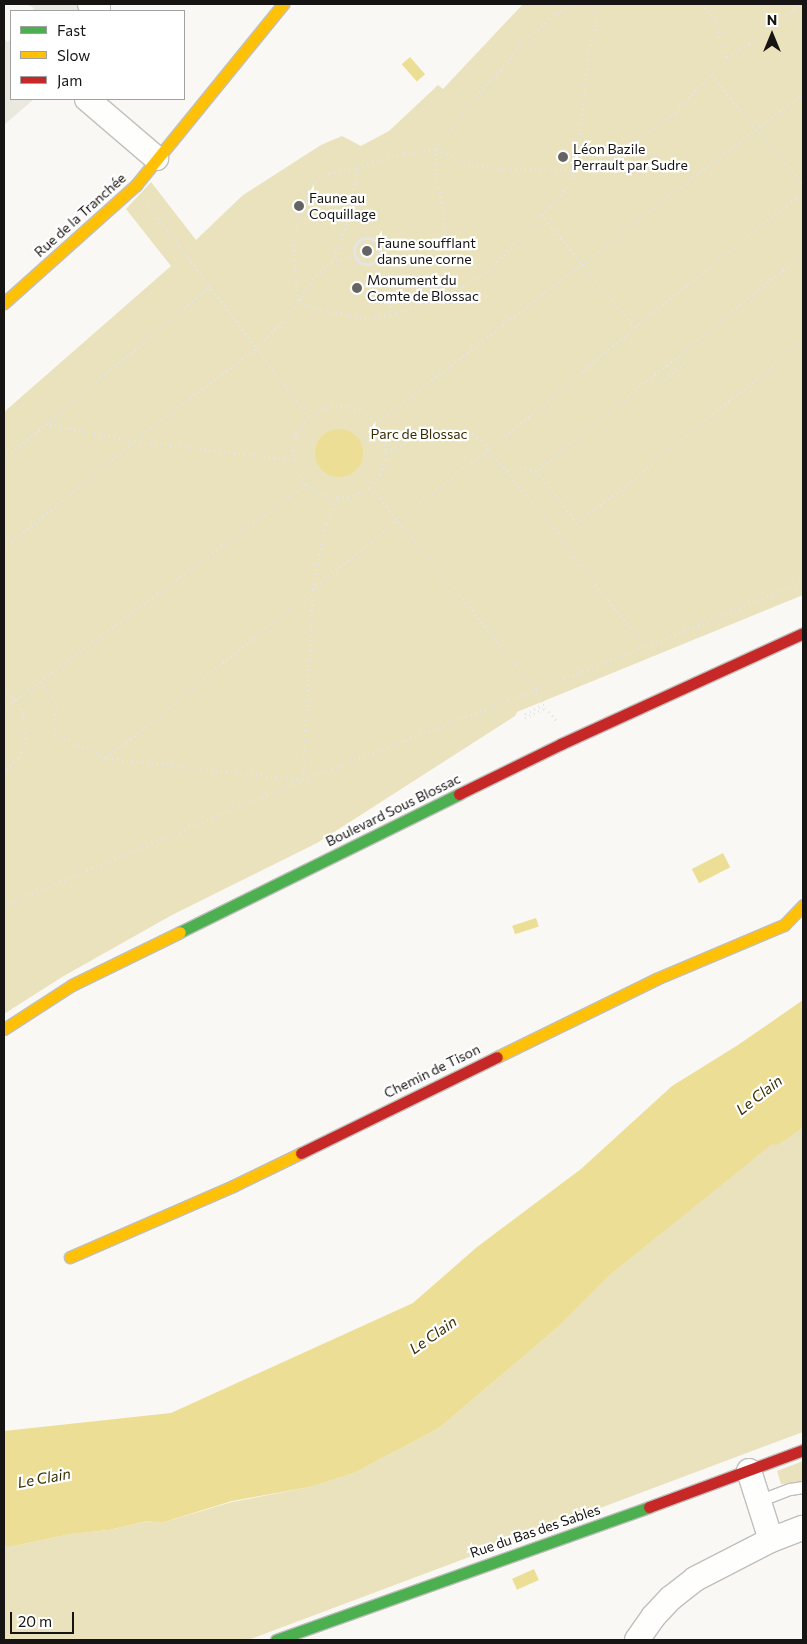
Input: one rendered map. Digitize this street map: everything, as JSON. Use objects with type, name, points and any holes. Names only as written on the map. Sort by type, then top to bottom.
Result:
[{"type":"street","name":"Rue de la Tranchée","points":[[4,304],[136,185],[283,4]]},
{"type":"street","points":[[89,100],[156,158]]},
{"type":"street","name":"Boulevard Sous Blossac","points":[[4,1029],[72,985],[561,744],[803,633]]},
{"type":"street","name":"Chemin de Tison","points":[[70,1257],[233,1186],[656,979],[784,925],[803,905]]},
{"type":"street","name":"Rue du Bas des Sables","points":[[276,1640],[803,1450]]},
{"type":"street","points":[[749,1471],[771,1540]]},
{"type":"street","points":[[637,1640],[659,1610],[694,1579],[771,1540],[803,1528]]},
{"type":"lane","points":[[758,1501],[790,1489],[803,1487]]},
{"type":"path","points":[[438,296],[445,273],[446,240],[436,177],[436,148],[472,99],[501,70],[522,42],[548,18],[573,4]]},
{"type":"path","points":[[298,300],[314,308],[342,315],[366,318],[390,315],[416,307],[465,286],[490,269],[566,188],[576,170],[589,50],[597,20],[586,4]]},
{"type":"path","points":[[701,4],[716,22],[727,56]]},
{"type":"path","points":[[298,300],[293,245],[299,217],[315,181],[329,173],[358,168],[404,153],[436,148],[470,164],[498,169],[576,170],[606,160],[635,144],[675,113],[727,56],[750,43],[800,4]]},
{"type":"path","points":[[711,75],[803,185]]},
{"type":"path","points":[[376,423],[803,94]]},
{"type":"path","points":[[4,548],[135,440],[257,348],[288,316],[313,279],[331,262],[346,229],[358,168]]},
{"type":"path","points":[[107,758],[396,521],[490,449],[636,327],[798,196],[803,201]]},
{"type":"path","points":[[145,202],[309,416]]},
{"type":"path","points":[[541,215],[636,327]]},
{"type":"path","points":[[378,244],[379,256],[374,262],[363,263],[355,255],[355,247],[364,238],[372,239],[378,244],[414,249],[446,240]]},
{"type":"path","points":[[536,471],[803,254]]},
{"type":"path","points":[[331,262],[355,255]]},
{"type":"path","points":[[374,262],[388,286],[390,315]]},
{"type":"path","points":[[4,459],[210,287]]},
{"type":"path","points":[[507,471],[515,467],[536,471],[577,524],[803,341]]},
{"type":"path","points":[[661,383],[684,362]]},
{"type":"path","points":[[667,365],[673,373]]},
{"type":"path","points":[[345,405],[363,411],[376,423],[385,440],[386,451],[380,474],[370,487],[355,496],[338,498],[321,494],[306,484],[298,472],[294,460],[293,446],[296,434],[309,416],[326,407],[345,405]]},
{"type":"path","points":[[45,424],[135,440],[294,460]]},
{"type":"path","points":[[386,451],[416,438],[452,432],[473,434],[490,449],[550,524],[595,586],[647,646]]},
{"type":"path","points":[[4,710],[306,484]]},
{"type":"path","points":[[370,487],[535,690],[544,704],[524,714],[525,718],[545,708],[558,722]]},
{"type":"path","points":[[303,780],[313,589],[326,523],[338,498]]},
{"type":"path","points":[[4,905],[303,780],[647,646],[803,581]]},
{"type":"path","points":[[40,682],[56,704],[56,734],[107,758],[303,780]]},
{"type":"path","points":[[4,689],[16,700],[24,721],[25,743],[18,758],[4,773]]},
{"type":"shaded area","points":[[26,4],[75,4],[82,10],[33,10],[34,8]]},
{"type":"shaded area","points":[[4,39],[8,42],[10,39],[10,100],[33,100],[4,125]]},
{"type":"green space","name":"Parc de Blossac","points":[[523,4],[803,4],[803,595],[517,712],[515,716],[317,843],[172,915],[62,977],[4,1014],[4,412],[171,266],[126,209],[151,182],[196,240],[243,195],[321,145],[342,136],[361,146],[389,131],[438,85],[443,89]]},
{"type":"green space","points":[[803,1128],[803,1432],[248,1640],[4,1640],[4,1546],[14,1546],[70,1534],[109,1530],[149,1521],[161,1523],[232,1502],[310,1487],[354,1473],[439,1428],[558,1327],[611,1274],[772,1143],[777,1144]]},
{"type":"green space","points":[[803,1461],[803,1483],[781,1484],[777,1471]]},
{"type":"water","points":[[410,57],[425,74],[417,82],[402,64]]},
{"type":"water","points":[[339,429],[348,431],[356,436],[361,444],[363,453],[361,462],[356,470],[348,475],[339,477],[330,475],[322,470],[317,462],[315,453],[317,444],[322,436],[330,431]]},
{"type":"water","points":[[723,853],[730,867],[699,883],[692,869]]},
{"type":"water","points":[[536,918],[539,927],[515,934],[512,926]]},
{"type":"water","name":"Le Clain","points":[[803,1000],[803,1128],[777,1145],[772,1144],[611,1274],[558,1327],[439,1428],[354,1473],[310,1487],[232,1501],[161,1523],[148,1521],[109,1530],[70,1534],[14,1546],[4,1546],[4,1431],[171,1413],[413,1303],[477,1247],[581,1169],[672,1086],[738,1045]]},
{"type":"water","points":[[534,1569],[539,1580],[517,1590],[512,1579]]},
{"type":"traffic: fast","points":[[180,932],[459,794]]},
{"type":"traffic: fast","points":[[276,1640],[649,1507]]},
{"type":"traffic: slow","points":[[4,303],[136,185],[283,4]]},
{"type":"traffic: slow","points":[[497,1057],[656,979],[784,925],[803,905]]},
{"type":"traffic: slow","points":[[4,1029],[72,985],[180,932]]},
{"type":"traffic: slow","points":[[70,1257],[233,1186],[301,1153]]},
{"type":"traffic: jam","points":[[459,794],[561,744],[803,633]]},
{"type":"traffic: jam","points":[[301,1153],[497,1057]]},
{"type":"traffic: jam","points":[[649,1507],[803,1450]]},
{"type":"place","name":"Léon Bazile Perrault par Sudre","points":[[563,157]]},
{"type":"place","name":"Faune au Coquillage","points":[[299,206]]},
{"type":"place","name":"Faune soufflant dans une corne","points":[[367,251]]},
{"type":"place","name":"Monument du Comte de Blossac","points":[[357,288]]}]
